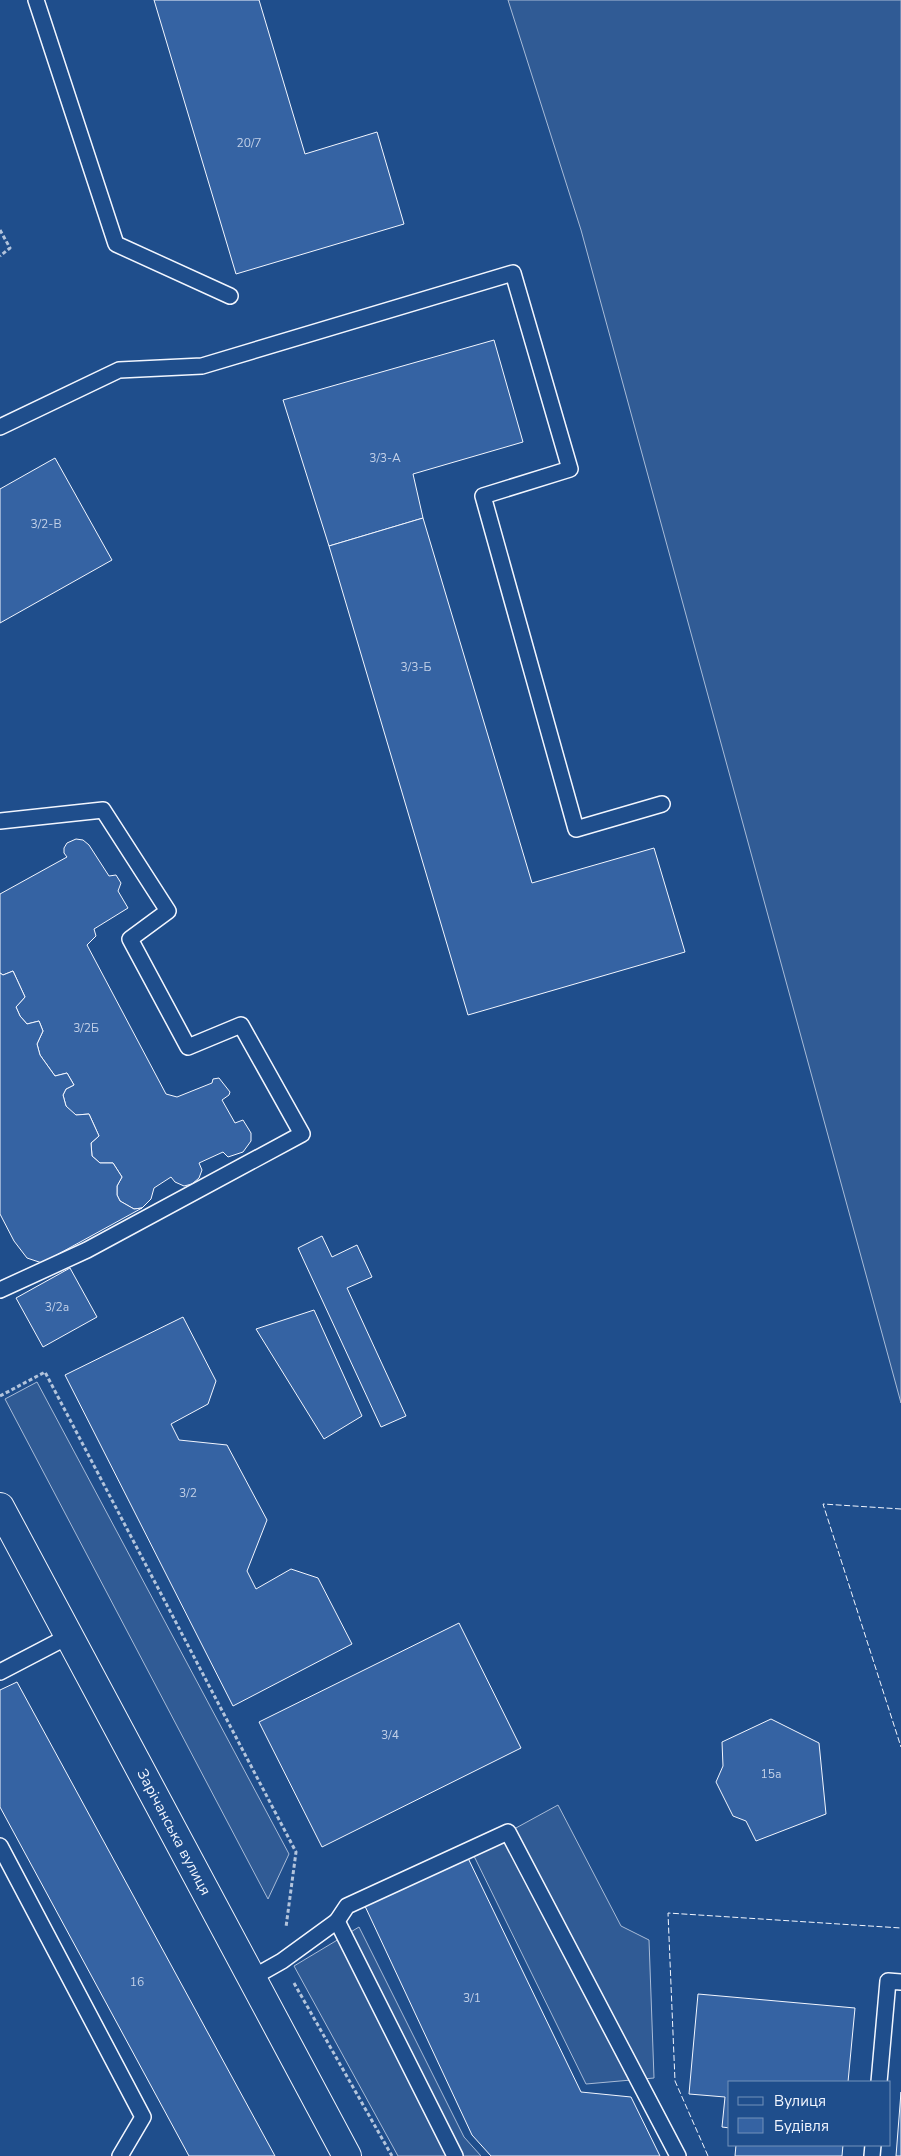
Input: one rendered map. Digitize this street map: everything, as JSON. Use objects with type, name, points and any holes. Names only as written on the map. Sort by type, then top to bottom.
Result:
[{"type":"street","name":"Зарічанська вулиця","points":[[0,1508],[347,2156]]},
{"type":"lane","points":[[36,0],[116,244],[230,296]]},
{"type":"lane","points":[[0,427],[119,370],[202,366],[513,273],[570,469],[483,496],[573,819],[576,829],[662,804]]},
{"type":"lane","points":[[0,821],[103,810],[168,912],[130,939],[188,1047],[241,1026],[302,1134],[87,1250],[0,1290]]},
{"type":"lane","points":[[0,1672],[69,1636]]},
{"type":"lane","points":[[252,1978],[282,1961],[337,1921],[347,1906],[508,1832],[678,2156]]},
{"type":"lane","points":[[0,1846],[143,2117],[120,2156]]},
{"type":"lane","points":[[337,1921],[455,2156]]},
{"type":"lane","points":[[879,2081],[888,1981],[901,1982]]},
{"type":"path","points":[[0,230],[10,248],[0,256]]},
{"type":"path","points":[[0,1396],[45,1372],[296,1852],[282,1961],[392,2156]]},
{"type":"shaded area","points":[[508,0],[901,0],[901,1403],[581,230]]},
{"type":"shaded area","points":[[37,1382],[289,1854],[268,1899],[5,1399]]},
{"type":"shaded area","points":[[558,1805],[621,1926],[649,1940],[654,2078],[586,2084],[472,1852]]},
{"type":"shaded area","points":[[359,1927],[464,2137],[481,2156],[398,2156],[294,1966]]},
{"type":"building","points":[[154,0],[259,0],[305,154],[377,132],[404,224],[236,274]]},
{"type":"building","points":[[494,340],[523,442],[413,474],[423,518],[329,546],[283,400]]},
{"type":"building","points":[[55,458],[112,560],[0,623],[0,489]]},
{"type":"building","points":[[423,518],[532,883],[654,848],[685,952],[468,1015],[329,546]]},
{"type":"building","points":[[76,839],[83,840],[89,845],[109,876],[116,875],[121,883],[118,891],[128,908],[94,929],[96,936],[87,945],[166,1094],[177,1097],[212,1083],[213,1079],[219,1078],[230,1092],[222,1100],[235,1123],[243,1120],[251,1133],[251,1141],[243,1152],[228,1157],[223,1152],[199,1163],[202,1170],[199,1178],[192,1184],[184,1186],[175,1182],[171,1177],[154,1188],[151,1199],[142,1208],[134,1209],[120,1201],[117,1195],[117,1186],[122,1177],[113,1163],[100,1163],[92,1156],[91,1143],[99,1136],[89,1114],[76,1115],[66,1106],[63,1095],[66,1089],[74,1085],[67,1073],[55,1076],[40,1055],[37,1044],[43,1031],[39,1021],[27,1024],[20,1016],[16,1007],[25,997],[13,971],[3,975],[0,973],[0,894],[67,857],[64,853],[64,848],[67,843]]},
{"type":"building","points":[[13,971],[25,997],[16,1007],[20,1016],[27,1024],[39,1021],[43,1031],[37,1044],[40,1055],[55,1076],[67,1073],[74,1085],[66,1089],[63,1095],[66,1106],[76,1115],[89,1114],[99,1136],[91,1143],[92,1156],[100,1163],[113,1163],[122,1177],[117,1186],[117,1195],[120,1201],[134,1209],[142,1208],[42,1263],[27,1258],[14,1241],[0,1214],[0,973],[3,975]]},
{"type":"building","points":[[322,1236],[332,1257],[357,1245],[372,1277],[347,1288],[406,1416],[381,1427],[298,1248]]},
{"type":"building","points":[[70,1268],[97,1317],[43,1347],[16,1298]]},
{"type":"building","points":[[314,1310],[362,1416],[324,1439],[256,1329]]},
{"type":"building","points":[[183,1317],[216,1381],[208,1404],[171,1424],[179,1440],[227,1445],[267,1520],[247,1571],[256,1589],[291,1569],[318,1578],[352,1644],[233,1706],[65,1375]]},
{"type":"building","points":[[459,1623],[521,1748],[322,1847],[259,1722]]},
{"type":"building","points":[[17,1682],[275,2156],[189,2156],[0,1807],[0,1690]]},
{"type":"building","points":[[771,1719],[819,1743],[826,1814],[756,1841],[746,1821],[733,1816],[716,1782],[723,1766],[722,1742]]},
{"type":"building","points":[[467,1856],[581,2092],[631,2097],[660,2156],[491,2156],[472,2135],[364,1904]]},
{"type":"building","points":[[698,1994],[855,2008],[848,2081],[728,2081],[728,2128],[722,2127],[725,2097],[689,2094]]},
{"type":"building","points":[[901,2092],[901,2156],[896,2156]]},
{"type":"building","points":[[736,2146],[843,2146],[842,2156],[735,2156]]},
{"type":"fence","points":[[901,1509],[823,1504],[901,1747]]},
{"type":"fence","points":[[708,2156],[675,2081],[668,1913],[901,1928]]}]
